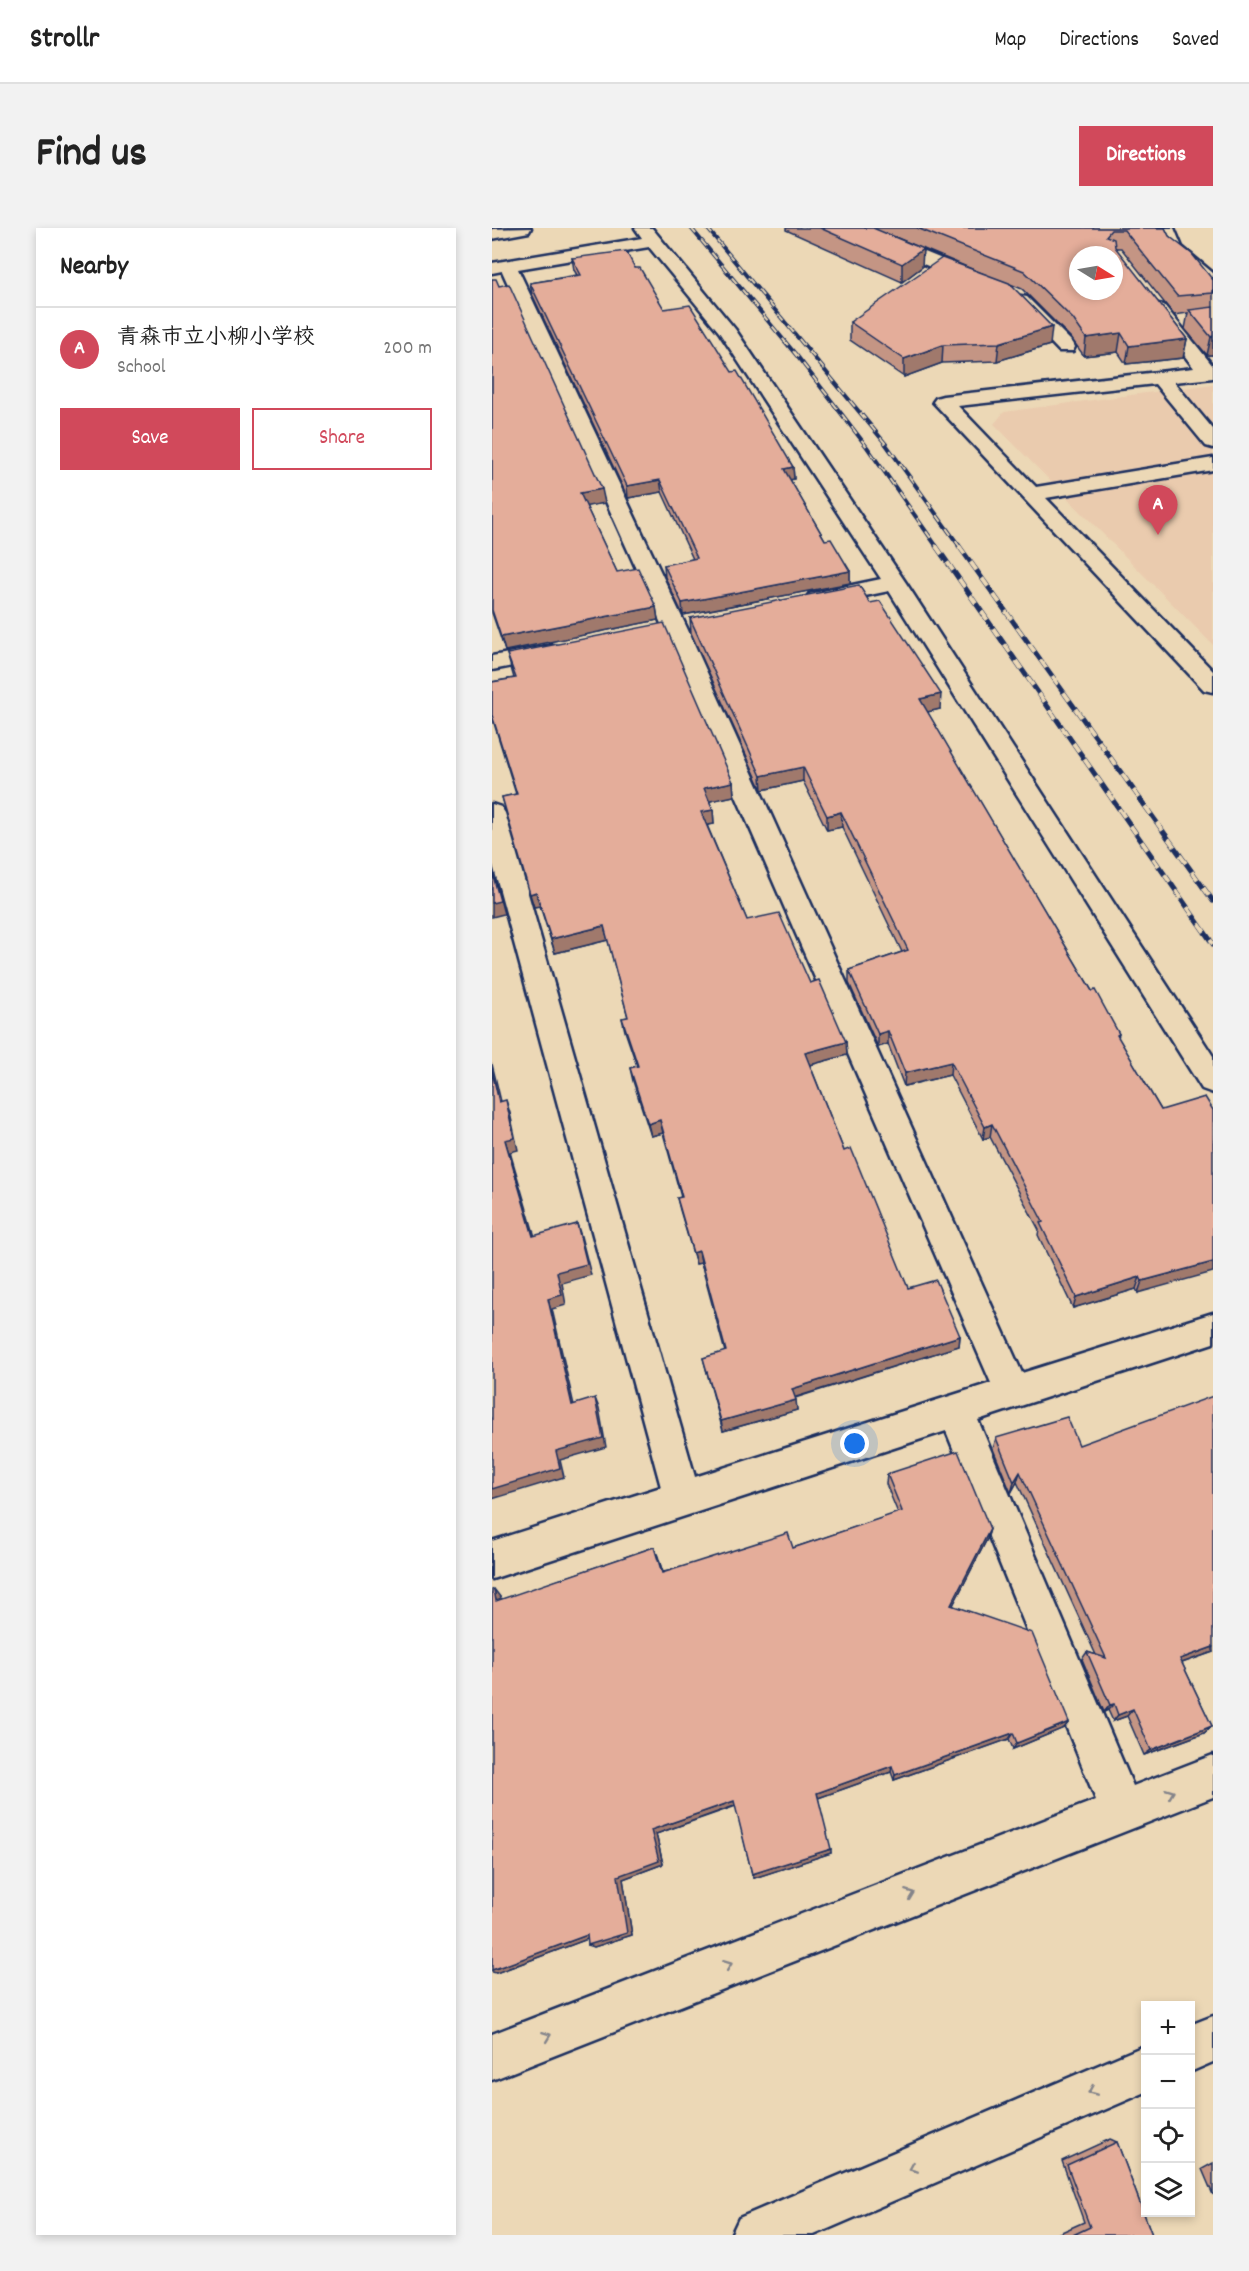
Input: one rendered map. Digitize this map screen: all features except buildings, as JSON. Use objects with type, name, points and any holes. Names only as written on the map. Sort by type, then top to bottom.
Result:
[{"type":"street","points":[[492,234],[523,228]]},
{"type":"street","points":[[852,228],[939,266],[1015,295],[1066,346]]},
{"type":"street","points":[[1166,228],[1174,249],[1208,277],[1213,286]]},
{"type":"street","points":[[1013,1393],[675,628],[500,267],[648,234],[726,329],[895,583],[1213,1081]]},
{"type":"street","points":[[921,279],[939,266]]},
{"type":"street","points":[[1149,297],[1209,372]]},
{"type":"street","points":[[1169,323],[1191,321]]},
{"type":"street","points":[[1209,372],[943,402],[1213,685]]},
{"type":"street","points":[[1160,378],[1213,442]]},
{"type":"street","points":[[1032,494],[1213,464]]},
{"type":"street","points":[[791,604],[895,583]]},
{"type":"street","points":[[492,663],[572,648]]},
{"type":"street","points":[[492,813],[683,1499]]},
{"type":"street","points":[[492,1560],[1213,1328]]},
{"type":"street","points":[[956,1411],[1122,1811]]},
{"type":"street","points":[[492,2057],[1213,1776]]},
{"type":"street","points":[[1195,2047],[1213,2039]]},
{"type":"street","points":[[756,2235],[1141,2070]]},
{"type":"shaded area","points":[[1213,384],[1213,645],[994,424],[1004,412]]},
{"type":"railway","points":[[691,228],[797,356],[867,447],[937,547]]},
{"type":"railway","points":[[707,228],[885,443],[960,547]]},
{"type":"railway","points":[[936,546],[1213,944]]},
{"type":"railway","points":[[959,546],[1213,901]]},
{"type":"place","name":"青森市立小柳小学校","points":[[1158,535]]}]
